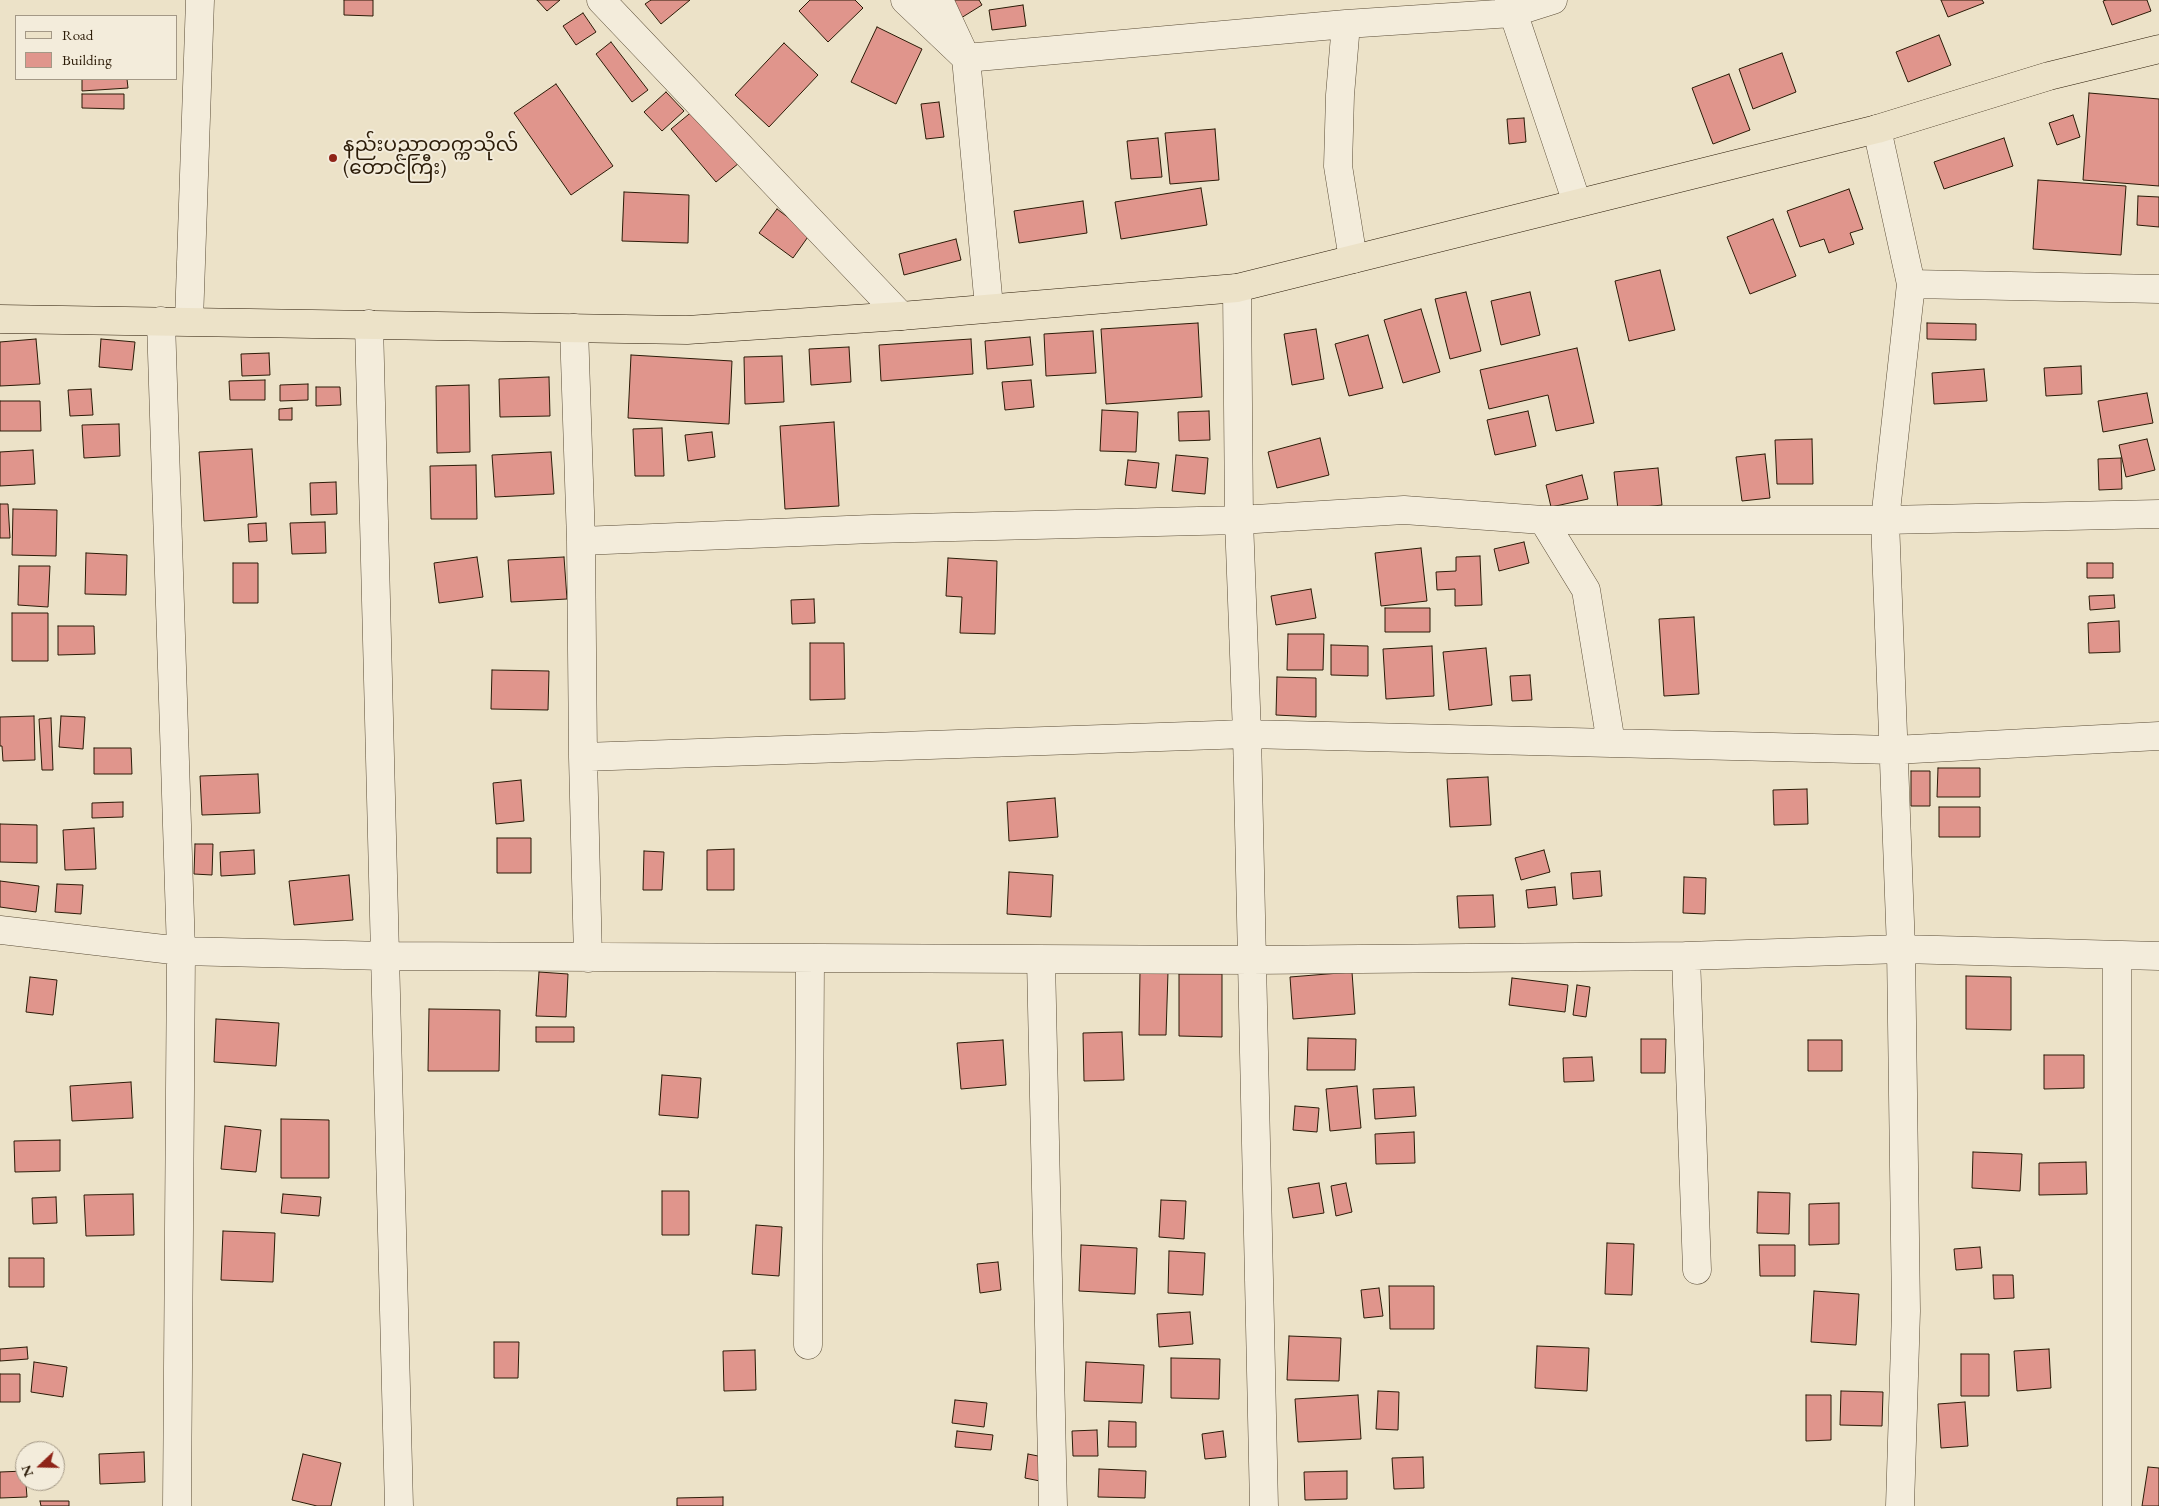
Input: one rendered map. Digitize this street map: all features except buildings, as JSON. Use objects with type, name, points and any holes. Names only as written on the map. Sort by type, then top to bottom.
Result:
[{"type":"main road","points":[[0,319],[687,330],[902,316],[989,307],[1237,288],[1877,129],[2049,76],[2159,49]]},
{"type":"street","points":[[189,321],[200,0]]},
{"type":"street","points":[[601,0],[902,316]]},
{"type":"street","points":[[904,0],[966,58],[1346,24],[1553,0]]},
{"type":"street","points":[[939,0],[966,58],[989,307]]},
{"type":"street","points":[[1511,6],[1577,203]]},
{"type":"street","points":[[1346,24],[1340,95],[1338,166],[1353,259]]},
{"type":"street","points":[[1877,129],[1910,284],[1885,520],[1901,949],[1906,1311],[1900,1506]]},
{"type":"street","points":[[1910,284],[2159,289]]},
{"type":"street","points":[[1237,288],[1239,520],[1247,734],[1264,1506]]},
{"type":"street","points":[[161,321],[180,951],[177,1506]]},
{"type":"street","points":[[369,324],[399,1506]]},
{"type":"street","points":[[574,328],[581,541],[583,757],[588,958]]},
{"type":"street","points":[[581,541],[872,529],[1239,520],[1404,510],[1544,520],[1885,520],[2159,514]]},
{"type":"street","points":[[1544,520],[1586,590],[1612,743]]},
{"type":"street","points":[[583,757],[1247,734],[1894,750],[2159,736]]},
{"type":"street","points":[[0,930],[180,951],[385,956],[1252,960],[1686,956],[1901,949],[2159,956]]},
{"type":"street","points":[[2116,955],[2117,1506]]},
{"type":"street","points":[[1686,956],[1697,1270]]},
{"type":"street","points":[[808,1345],[810,959]]},
{"type":"street","points":[[1041,960],[1053,1506]]},
{"type":"place","name":"နည်းပညာတက္ကသိုလ် (တောင်ကြီး)","points":[[333,158]]}]
